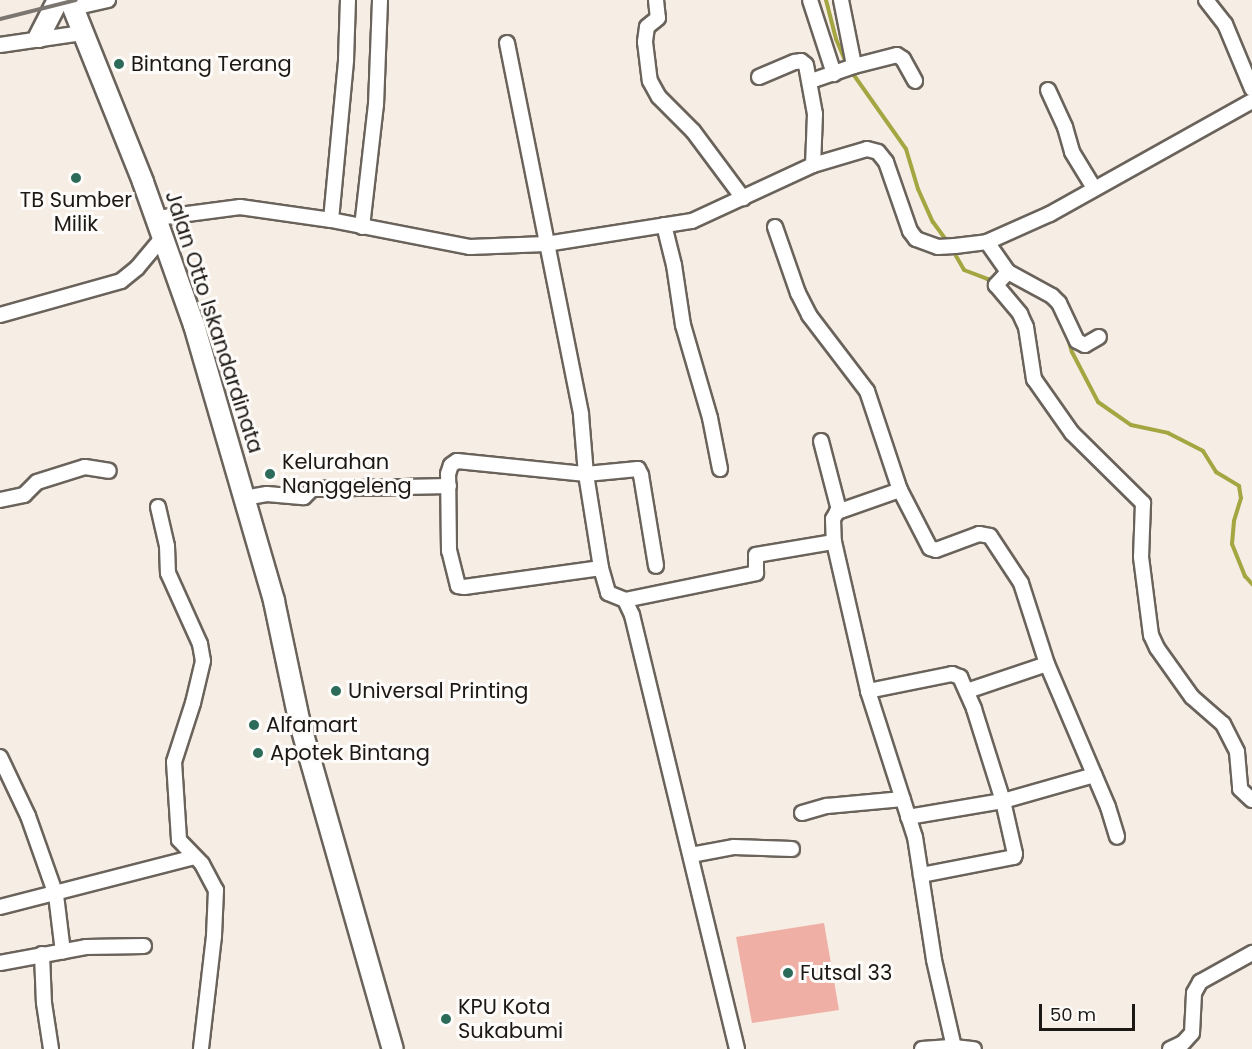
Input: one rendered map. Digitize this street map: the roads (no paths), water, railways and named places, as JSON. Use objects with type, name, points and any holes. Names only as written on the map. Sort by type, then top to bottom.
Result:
[{"type":"main road","name":"Jalan Otto Iskandardinata","points":[[67,3],[82,33],[157,218],[194,325],[274,601],[299,720],[336,859],[393,1049]]},
{"type":"main road","points":[[39,37],[67,3]]},
{"type":"street","points":[[67,3],[108,0]]},
{"type":"street","points":[[331,220],[346,60],[348,0]]},
{"type":"street","points":[[362,227],[376,105],[380,0]]},
{"type":"street","points":[[656,0],[658,18],[647,27],[645,42],[650,81],[659,97],[693,131],[743,198]]},
{"type":"street","points":[[810,0],[837,73]]},
{"type":"street","points":[[841,0],[854,65]]},
{"type":"street","points":[[1206,0],[1225,24],[1252,89]]},
{"type":"street","points":[[0,45],[39,37],[82,33]]},
{"type":"street","points":[[507,43],[581,415],[586,474],[601,568],[608,593],[625,600],[756,573],[756,555],[834,542]]},
{"type":"street","points":[[811,81],[854,65],[900,56],[915,81]]},
{"type":"street","points":[[759,77],[801,61],[806,65],[811,81],[815,114],[813,165]]},
{"type":"street","points":[[1048,90],[1065,127],[1072,152],[1094,188]]},
{"type":"street","points":[[157,218],[240,207],[331,220],[470,247],[546,244],[664,225],[704,216],[813,165],[856,151],[878,152],[885,162],[910,231],[916,239],[938,246],[987,242],[1050,213],[1252,101]]},
{"type":"street","points":[[664,225],[674,265],[683,324],[710,418],[720,469]]},
{"type":"street","points":[[775,227],[798,293],[809,315],[867,391],[900,490],[930,548],[936,549],[979,534],[990,536],[1021,583],[1047,664],[1108,807],[1117,837]]},
{"type":"street","points":[[0,315],[121,281],[137,268],[163,237]]},
{"type":"street","points":[[987,242],[1004,276],[1052,296],[1065,312],[1081,344],[1090,344],[1099,338]]},
{"type":"street","points":[[1004,276],[998,289],[1020,314],[1026,327],[1034,379],[1072,433],[1143,502],[1141,557],[1151,635],[1157,648],[1192,697],[1224,724],[1236,752],[1240,789],[1252,800]]},
{"type":"street","points":[[821,441],[839,510]]},
{"type":"street","points":[[601,568],[458,586],[449,551],[448,469],[457,461],[586,474],[629,468],[641,471],[656,566]]},
{"type":"street","points":[[0,500],[24,495],[37,482],[85,467],[109,471]]},
{"type":"street","points":[[244,498],[267,494],[304,497],[312,489],[449,486]]},
{"type":"street","points":[[900,490],[839,510],[833,519],[834,542],[868,690],[908,817],[921,875],[934,960],[954,1047]]},
{"type":"street","points":[[158,507],[167,546],[168,573],[200,644],[203,661],[193,703],[174,762],[179,840],[210,875],[216,890],[214,936],[201,1049]]},
{"type":"street","points":[[625,600],[632,615],[736,1049]]},
{"type":"street","points":[[967,691],[1047,664]]},
{"type":"street","points":[[868,690],[952,674],[960,677],[967,691],[1003,801],[1016,854],[1014,857],[921,875]]},
{"type":"street","points":[[0,757],[28,816],[56,895],[63,951]]},
{"type":"street","points":[[908,817],[1003,801],[1094,775]]},
{"type":"street","points":[[802,813],[827,806],[903,799]]},
{"type":"street","points":[[691,855],[734,847],[792,849]]},
{"type":"street","points":[[0,907],[56,895],[195,857]]},
{"type":"street","points":[[0,963],[86,947],[144,946]]},
{"type":"street","points":[[1170,1049],[1183,1043],[1192,1033],[1194,993],[1200,982],[1252,952]]},
{"type":"street","points":[[42,954],[44,1003],[51,1049]]},
{"type":"street","points":[[922,1049],[954,1047],[974,1049]]},
{"type":"waterway","points":[[826,0],[836,39],[847,65]]},
{"type":"waterway","points":[[851,71],[906,149],[918,189],[933,222],[948,243]]},
{"type":"waterway","points":[[952,249],[964,270],[987,279],[996,279]]},
{"type":"waterway","points":[[1006,280],[1021,286]]},
{"type":"waterway","points":[[1067,335],[1072,352],[1098,402],[1131,425],[1168,433],[1203,451],[1216,472],[1239,486],[1241,498],[1234,521],[1232,544],[1245,576],[1252,584]]},
{"type":"railway","points":[[0,19],[76,0]]},
{"type":"place","name":"Bintang Terang","points":[[119,64]]},
{"type":"place","name":"TB Sumber Milik","points":[[76,178]]},
{"type":"place","name":"Kelurahan Nanggeleng","points":[[270,474]]},
{"type":"place","name":"Universal Printing","points":[[336,691]]},
{"type":"place","name":"Alfamart","points":[[254,725]]},
{"type":"place","name":"Apotek Bintang","points":[[258,753]]},
{"type":"place","name":"Futsal 33","points":[[788,973]]},
{"type":"place","name":"KPU Kota Sukabumi","points":[[446,1019]]}]
